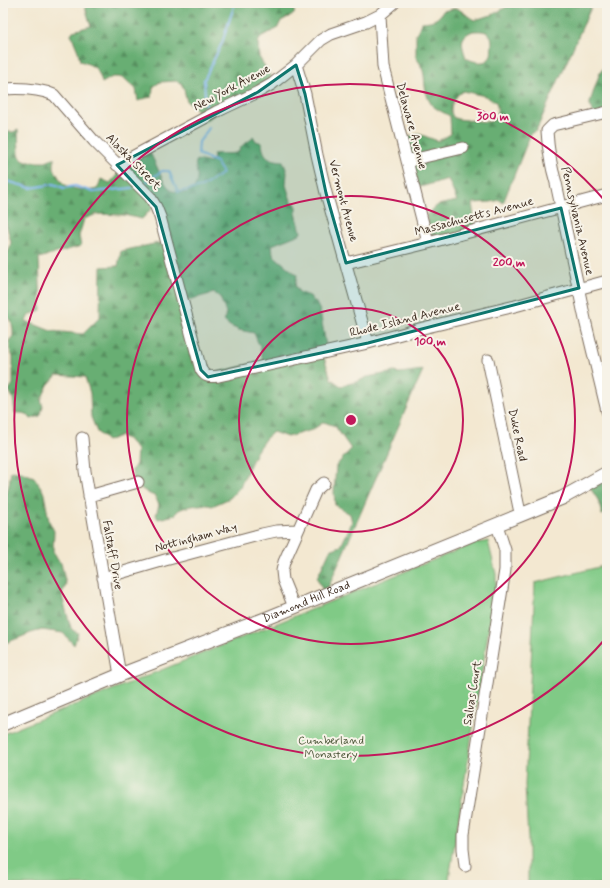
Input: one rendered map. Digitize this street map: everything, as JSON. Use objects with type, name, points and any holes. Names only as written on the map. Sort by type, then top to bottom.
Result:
[{"type":"main road","name":"Diamond Hill Road","points":[[3,724],[120,675],[294,607],[562,498],[607,473]]},
{"type":"street","name":"New York Avenue","points":[[117,165],[216,112],[258,92],[296,65],[321,40],[331,34],[366,22],[380,15],[394,3]]},
{"type":"street","name":"Delaware Avenue","points":[[380,15],[382,67],[428,243]]},
{"type":"street","name":"Vermont Avenue","points":[[296,65],[305,94],[326,193],[368,343]]},
{"type":"street","name":"Alaska Street","points":[[3,89],[17,88],[48,92],[54,95],[94,141],[150,198],[160,217],[201,370],[204,375],[208,377]]},
{"type":"street","name":"Pennsylvania Avenue","points":[[607,112],[553,125],[547,131],[551,165],[607,411]]},
{"type":"street","points":[[407,161],[463,148]]},
{"type":"street","name":"Massachusetts Avenue","points":[[346,263],[428,243],[607,195]]},
{"type":"street","name":"Rhode Island Avenue","points":[[208,377],[219,376],[368,343],[607,281]]},
{"type":"street","name":"Duke Road","points":[[488,360],[519,508],[523,514]]},
{"type":"street","name":"Falstaff Drive","points":[[82,438],[85,472],[120,675]]},
{"type":"street","points":[[89,496],[138,482]]},
{"type":"street","points":[[294,607],[283,580],[282,571],[284,562],[316,490],[324,483]]},
{"type":"street","name":"Salvas Court","points":[[465,866],[463,849],[464,835],[505,570],[505,550],[497,525]]},
{"type":"street","name":"Nottingham Way","points":[[103,578],[262,534],[276,531],[298,530]]},
{"type":"highlighted area","points":[[296,65],[305,94],[326,193],[346,263],[561,208],[579,288],[368,343],[208,377],[201,370],[156,207],[117,165],[258,92]]},
{"type":"green space","points":[[84,3],[296,3],[294,14],[281,21],[277,29],[262,36],[258,42],[259,57],[274,81],[202,122],[194,105],[187,102],[181,83],[176,81],[160,82],[153,87],[152,97],[138,101],[136,89],[125,79],[112,77],[102,83],[95,68],[80,61],[78,51],[71,34],[73,31],[91,26]]},
{"type":"green space","points":[[525,3],[593,3],[536,131],[531,133],[503,203],[500,200],[472,203],[476,230],[433,241],[426,215],[438,205],[457,201],[448,179],[417,188],[403,138],[419,134],[438,141],[451,134],[450,116],[433,106],[428,98],[423,71],[416,57],[416,34],[422,22],[435,20],[443,11],[457,8],[474,20],[492,15],[510,5],[522,5]],"holes":[[[473,31],[485,32],[491,36],[491,54],[487,61],[476,62],[466,58],[462,42],[465,36]],[[463,91],[485,96],[496,102],[497,111],[494,120],[488,122],[457,119],[453,117],[451,111],[452,104],[457,96]]]},
{"type":"green space","points":[[607,61],[607,113],[595,116],[590,102],[599,75]]},
{"type":"green space","points":[[18,130],[19,154],[22,160],[27,162],[46,162],[54,158],[54,168],[63,183],[67,186],[81,190],[98,188],[101,179],[110,183],[122,169],[121,165],[149,150],[163,180],[171,191],[182,193],[191,191],[195,186],[197,173],[195,165],[197,160],[210,163],[213,160],[213,154],[236,153],[253,136],[256,141],[262,143],[265,155],[270,159],[283,161],[287,172],[286,185],[291,201],[296,204],[296,213],[301,232],[300,234],[272,245],[273,255],[297,275],[295,286],[299,292],[310,296],[313,301],[315,301],[320,311],[327,351],[323,354],[331,379],[341,386],[367,377],[394,372],[399,373],[423,370],[325,595],[317,578],[330,550],[341,546],[352,522],[350,514],[335,505],[334,492],[336,466],[351,449],[335,426],[324,422],[312,430],[287,437],[273,432],[265,439],[256,452],[240,487],[230,498],[212,506],[196,505],[186,507],[178,510],[175,515],[158,519],[156,515],[159,505],[155,496],[133,485],[132,470],[136,464],[137,450],[128,439],[119,436],[107,441],[97,432],[91,417],[90,393],[85,377],[57,375],[48,385],[41,400],[43,407],[40,416],[31,419],[26,414],[15,413],[13,398],[9,390],[13,384],[13,357],[10,350],[9,341],[13,336],[13,329],[11,320],[6,317],[6,288],[3,282],[3,254],[8,252],[11,242],[6,224],[3,222],[3,132],[13,132]],"holes":[[[155,205],[168,241],[121,251],[118,266],[101,267],[100,317],[83,334],[51,331],[26,321],[29,315],[41,310],[39,258],[81,246],[79,236],[84,219],[97,214],[124,215],[142,219]],[[214,293],[220,297],[226,313],[224,321],[230,326],[239,330],[254,333],[260,347],[263,361],[207,375],[185,301]]]},
{"type":"green space","points":[[11,471],[21,472],[34,477],[44,494],[49,521],[54,531],[53,551],[61,563],[66,585],[62,593],[63,600],[71,628],[78,633],[74,645],[63,633],[42,630],[3,644],[3,505],[9,485]]},
{"type":"green space","points":[[607,473],[607,513],[602,515],[598,500],[589,486]]},
{"type":"green space","name":"Cumberland Monastery","points":[[488,541],[496,574],[496,583],[448,885],[3,885],[3,734],[473,544]]},
{"type":"green space","points":[[607,565],[607,885],[528,885],[528,839],[525,785],[535,583]]},
{"type":"waterway","points":[[206,110],[204,80],[222,43],[235,3]]},
{"type":"waterway","points":[[146,182],[162,171],[169,171],[178,192],[202,187],[223,173],[216,162],[198,154],[199,142],[209,128]]},
{"type":"waterway","points":[[3,180],[31,188],[54,184],[64,188],[75,186],[93,192],[132,188]]}]
